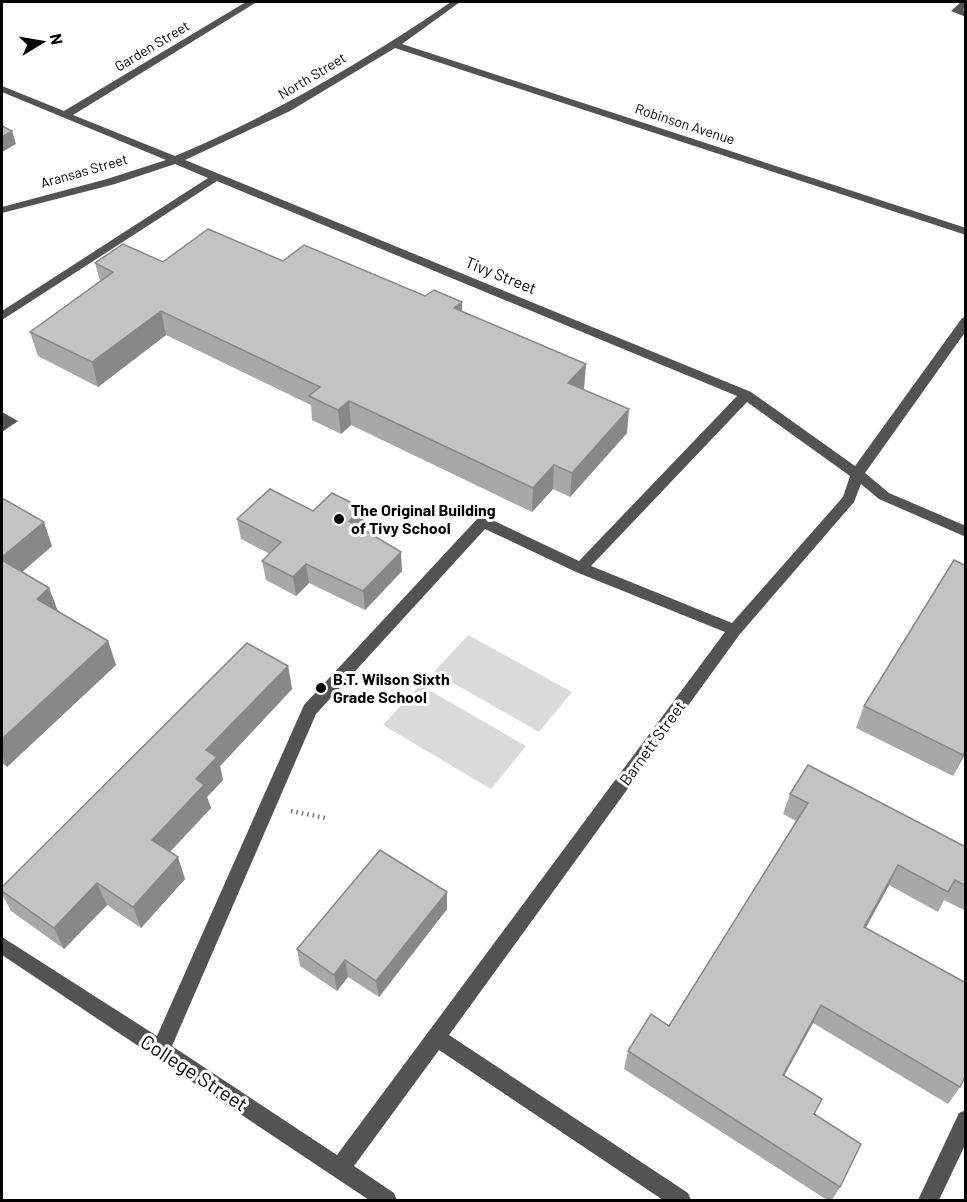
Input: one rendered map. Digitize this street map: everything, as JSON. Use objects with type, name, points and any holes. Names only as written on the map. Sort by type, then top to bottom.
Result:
[{"type":"street","name":"Garden Street","points":[[65,115],[252,2]]},
{"type":"street","name":"North Street","points":[[174,160],[269,120],[396,45],[456,2]]},
{"type":"street","points":[[966,2],[956,11],[966,14]]},
{"type":"street","name":"Robinson Avenue","points":[[396,45],[966,232]]},
{"type":"street","name":"Tivy Street","points":[[3,91],[746,395],[857,474],[884,496],[966,532]]},
{"type":"street","name":"Aransas Street","points":[[2,210],[174,160]]},
{"type":"street","points":[[2,316],[216,177]]},
{"type":"street","name":"Barnett Street","points":[[340,1167],[735,630],[849,499],[857,474],[966,321]]},
{"type":"street","points":[[581,568],[746,395]]},
{"type":"street","points":[[2,416],[11,421],[2,428]]},
{"type":"street","points":[[160,1051],[310,710],[483,522],[581,568],[735,630]]},
{"type":"street","name":"College Street","points":[[2,945],[387,1200]]},
{"type":"street","points":[[436,1037],[681,1200]]},
{"type":"street","points":[[928,1200],[966,1120]]},
{"type":"path","points":[[267,807],[326,818]]},
{"type":"shaded area","points":[[468,635],[572,692],[539,732],[434,672]]},
{"type":"shaded area","points":[[420,685],[526,746],[491,789],[383,725]]},
{"type":"building","points":[[2,126],[12,131],[2,137]]},
{"type":"building","points":[[208,229],[283,261],[304,245],[425,296],[434,290],[462,302],[454,308],[586,364],[568,383],[629,409],[572,473],[554,465],[533,488],[349,401],[338,410],[309,396],[320,387],[161,311],[92,362],[30,332],[113,272],[95,263],[123,244],[163,262]]},
{"type":"building","points":[[270,489],[313,511],[332,493],[362,508],[349,521],[401,552],[363,591],[306,564],[293,577],[262,561],[281,542],[237,519]]},
{"type":"building","points":[[2,498],[44,522],[2,557]]},
{"type":"building","points":[[2,560],[49,588],[37,599],[108,641],[2,739]]},
{"type":"building","points":[[954,560],[966,566],[966,750],[963,755],[864,706]]},
{"type":"building","points":[[247,643],[288,666],[206,750],[217,757],[196,779],[204,785],[152,840],[178,857],[133,907],[97,883],[54,928],[2,891],[2,887]]},
{"type":"building","points":[[808,765],[966,847],[966,886],[955,880],[948,892],[898,865],[864,927],[966,983],[966,1075],[960,1087],[821,1005],[783,1075],[822,1099],[814,1114],[861,1144],[840,1187],[628,1051],[651,1014],[669,1026],[808,803],[790,794]]},
{"type":"building","points":[[380,850],[447,892],[376,981],[345,960],[334,975],[297,949]]},
{"type":"place","name":"The Original Building of Tivy School","points":[[339,519]]},
{"type":"place","name":"B.T. Wilson Sixth Grade School","points":[[321,688]]}]
